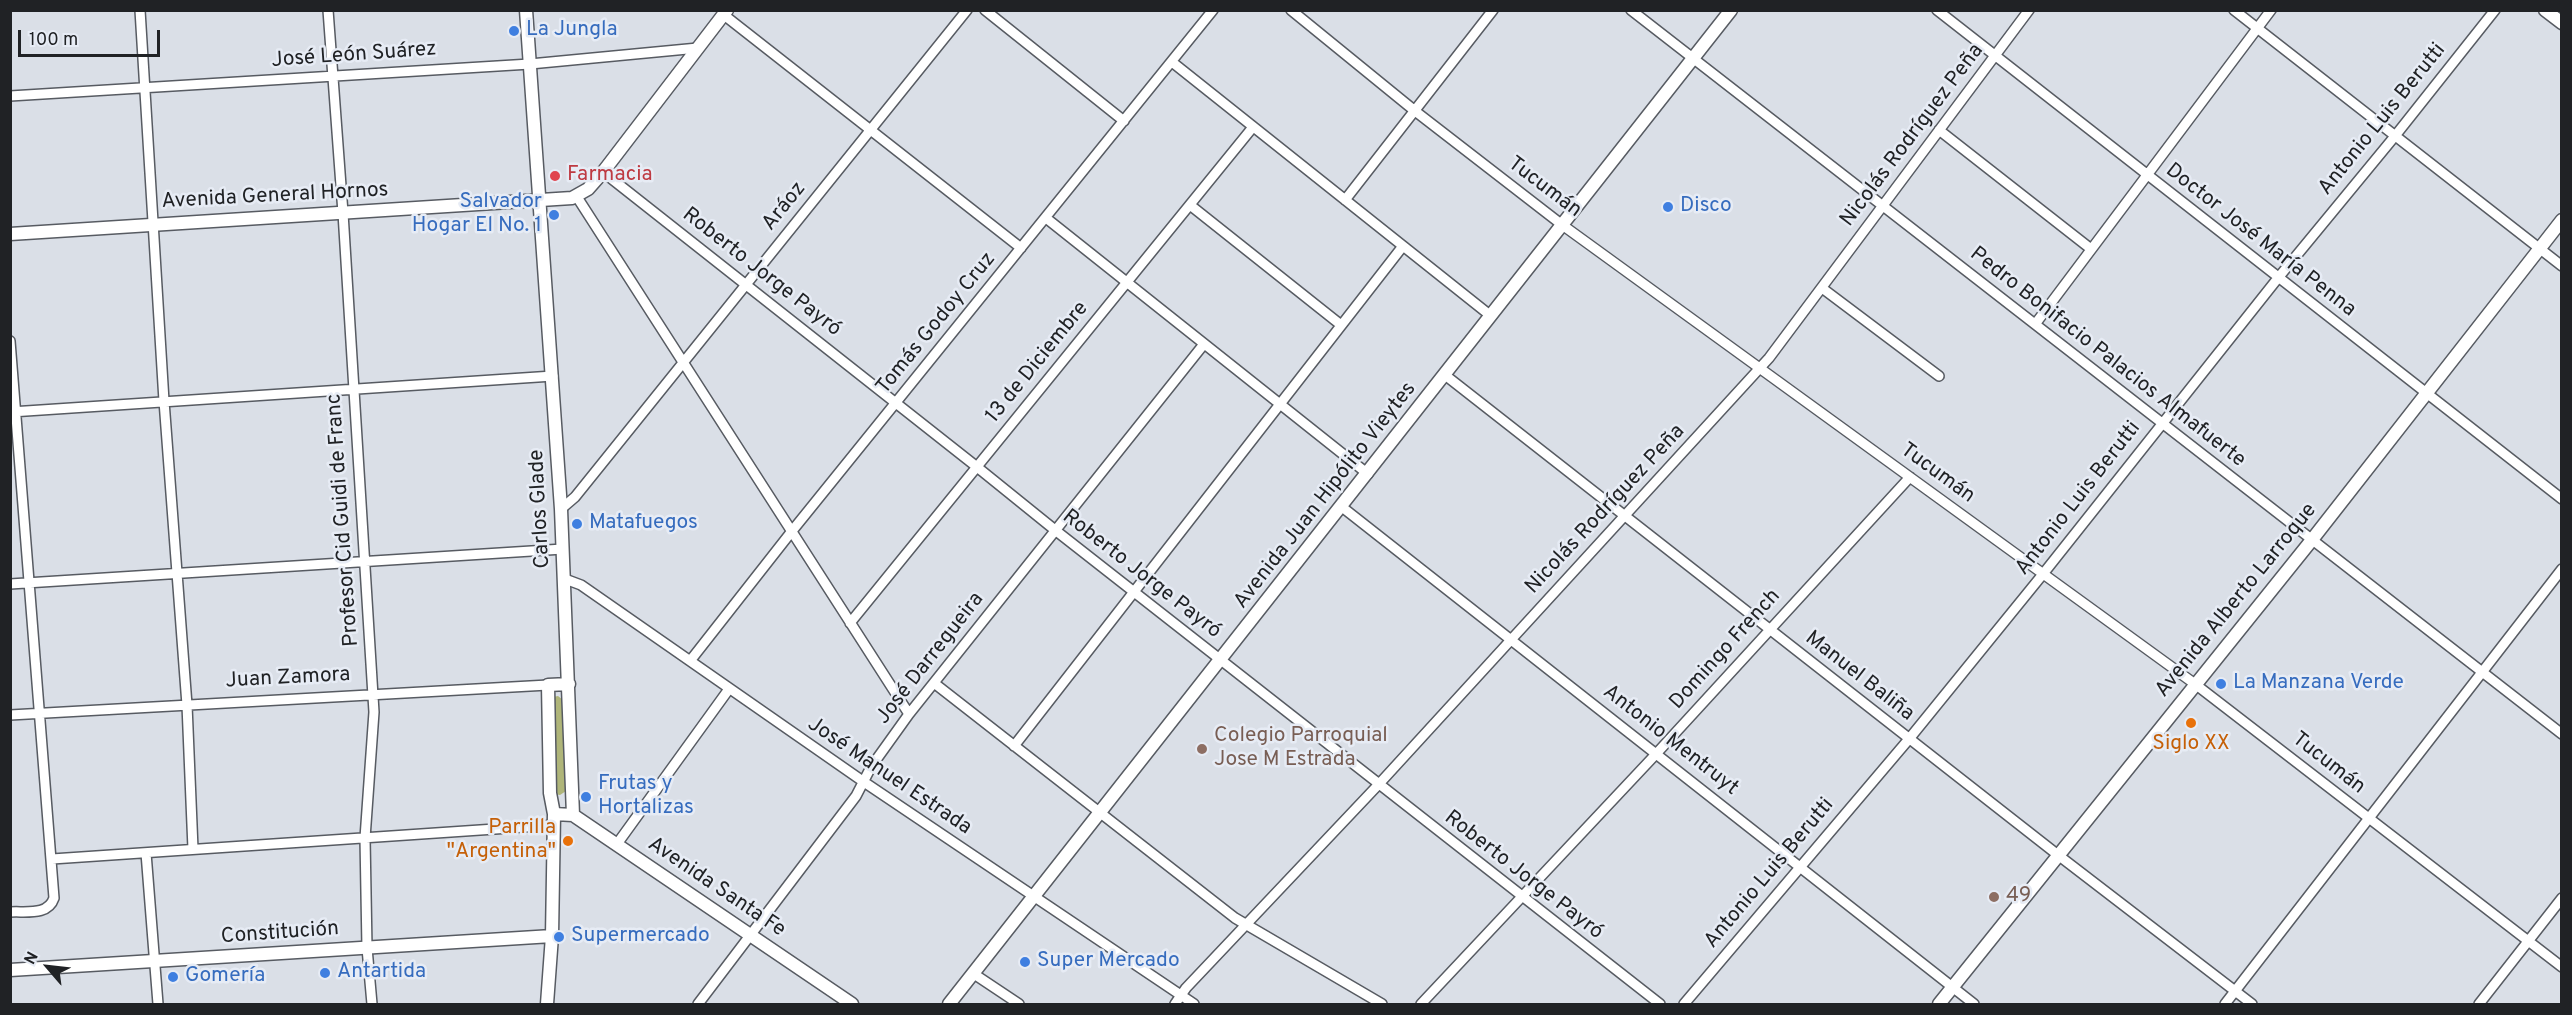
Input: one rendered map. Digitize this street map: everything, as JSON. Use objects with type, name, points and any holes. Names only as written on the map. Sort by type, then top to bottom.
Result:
[{"type":"street","points":[[140,10],[155,224],[164,401],[187,705],[193,849]]},
{"type":"street","name":"Profesor Cid Guidi de Franc","points":[[328,10],[373,694],[365,838],[367,948],[372,1005]]},
{"type":"street","name":"Carlos Glade","points":[[526,10],[561,509],[573,815]]},
{"type":"street","name":"Aráoz","points":[[561,509],[575,497],[967,10]]},
{"type":"street","points":[[985,10],[1124,121]]},
{"type":"street","name":"Tomás Godoy Cruz","points":[[690,661],[792,531],[1213,10]]},
{"type":"street","name":"Tucumán","points":[[1292,10],[1415,111],[1561,225],[2195,684],[2562,967]]},
{"type":"street","points":[[1345,200],[1493,10]]},
{"type":"street","name":"Pedro Bonifacio Palacios Almafuerte","points":[[1631,10],[2562,734]]},
{"type":"street","name":"Avenida Juan Hipólito Vieytes","points":[[949,1005],[1101,815],[1731,10]]},
{"type":"street","name":"Doctor José María Penna","points":[[1937,10],[2562,499]]},
{"type":"street","name":"Nicolás Rodríguez Peña","points":[[1175,1005],[1181,995],[1245,925],[1379,784],[1760,368],[2029,10]]},
{"type":"street","points":[[2234,10],[2562,266]]},
{"type":"street","points":[[2036,323],[2271,10]]},
{"type":"street","name":"Antonio Luis Berutti","points":[[1684,1005],[1909,739],[2495,10]]},
{"type":"street","points":[[2545,10],[2562,23]]},
{"type":"street","points":[[909,714],[578,197],[603,172],[726,13],[1021,248]]},
{"type":"street","name":"José León Suárez","points":[[10,96],[531,64],[698,48]]},
{"type":"street","points":[[1172,62],[1491,316]]},
{"type":"street","name":"13 de Diciembre","points":[[850,623],[1253,127]]},
{"type":"street","points":[[1940,129],[2091,249]]},
{"type":"street","name":"Roberto Jorge Payró","points":[[603,172],[1221,662],[1660,1005]]},
{"type":"street","name":"Avenida General Hornos","points":[[10,234],[578,197]]},
{"type":"street","points":[[1190,205],[1341,325]]},
{"type":"street","points":[[1046,218],[1368,474]]},
{"type":"street","name":"Avenida Alberto Larroque","points":[[1940,1005],[2311,541],[2562,220]]},
{"type":"street","points":[[1014,746],[1403,246]]},
{"type":"street","points":[[1822,288],[1939,376]]},
{"type":"street","points":[[10,341],[54,898],[51,906],[45,910],[10,912]]},
{"type":"street","name":"José Darregueira","points":[[698,1005],[752,936],[864,782],[881,752],[909,714],[1204,344]]},
{"type":"street","name":"Manuel Baliña","points":[[1445,375],[2252,1005]]},
{"type":"street","points":[[14,412],[553,376]]},
{"type":"street","name":"Domingo French","points":[[1421,1005],[1656,754],[1910,477]]},
{"type":"street","name":"Antonio Mentruyt","points":[[1342,507],[1974,1005]]},
{"type":"street","points":[[10,584],[563,549]]},
{"type":"street","points":[[2225,1005],[2562,569]]},
{"type":"street","name":"José Manuel Estrada","points":[[565,579],[581,585],[864,782],[1194,1005]]},
{"type":"street","points":[[934,683],[1245,925],[1382,1005]]},
{"type":"street","points":[[547,1005],[552,936],[554,819],[550,793],[548,684]]},
{"type":"street","name":"Juan Zamora","points":[[10,715],[569,684]]},
{"type":"street","points":[[616,844],[729,689]]},
{"type":"street","points":[[52,859],[365,838],[554,819],[573,815]]},
{"type":"street","name":"Avenida Santa Fe","points":[[573,815],[852,1005]]},
{"type":"street","points":[[146,853],[158,1005]]},
{"type":"street","points":[[2479,1005],[2562,898]]},
{"type":"street","name":"Constitución","points":[[10,970],[552,936]]},
{"type":"street","points":[[974,974],[1019,1005]]},
{"type":"green space","points":[[558,696],[563,700],[566,791],[560,795],[554,794],[553,697]]},
{"type":"place","name":"La Jungla","points":[[514,31]]},
{"type":"place","name":"Farmacia","points":[[555,176]]},
{"type":"place","name":"Disco","points":[[1668,207]]},
{"type":"place","name":"Salvador Hogar El No. 1","points":[[554,215]]},
{"type":"place","name":"Matafuegos","points":[[577,524]]},
{"type":"place","name":"La Manzana Verde","points":[[2221,684]]},
{"type":"place","name":"Siglo XX","points":[[2191,723]]},
{"type":"place","name":"Colegio Parroquial Jose M Estrada","points":[[1202,749]]},
{"type":"place","name":"Frutas y Hortalizas","points":[[586,797]]},
{"type":"place","name":"Parrilla \"Argentina\"","points":[[568,841]]},
{"type":"place","name":"49","points":[[1994,897]]},
{"type":"place","name":"Supermercado","points":[[559,937]]},
{"type":"place","name":"Super Mercado","points":[[1025,962]]},
{"type":"place","name":"Antartida","points":[[325,973]]},
{"type":"place","name":"Gomería","points":[[173,977]]}]
